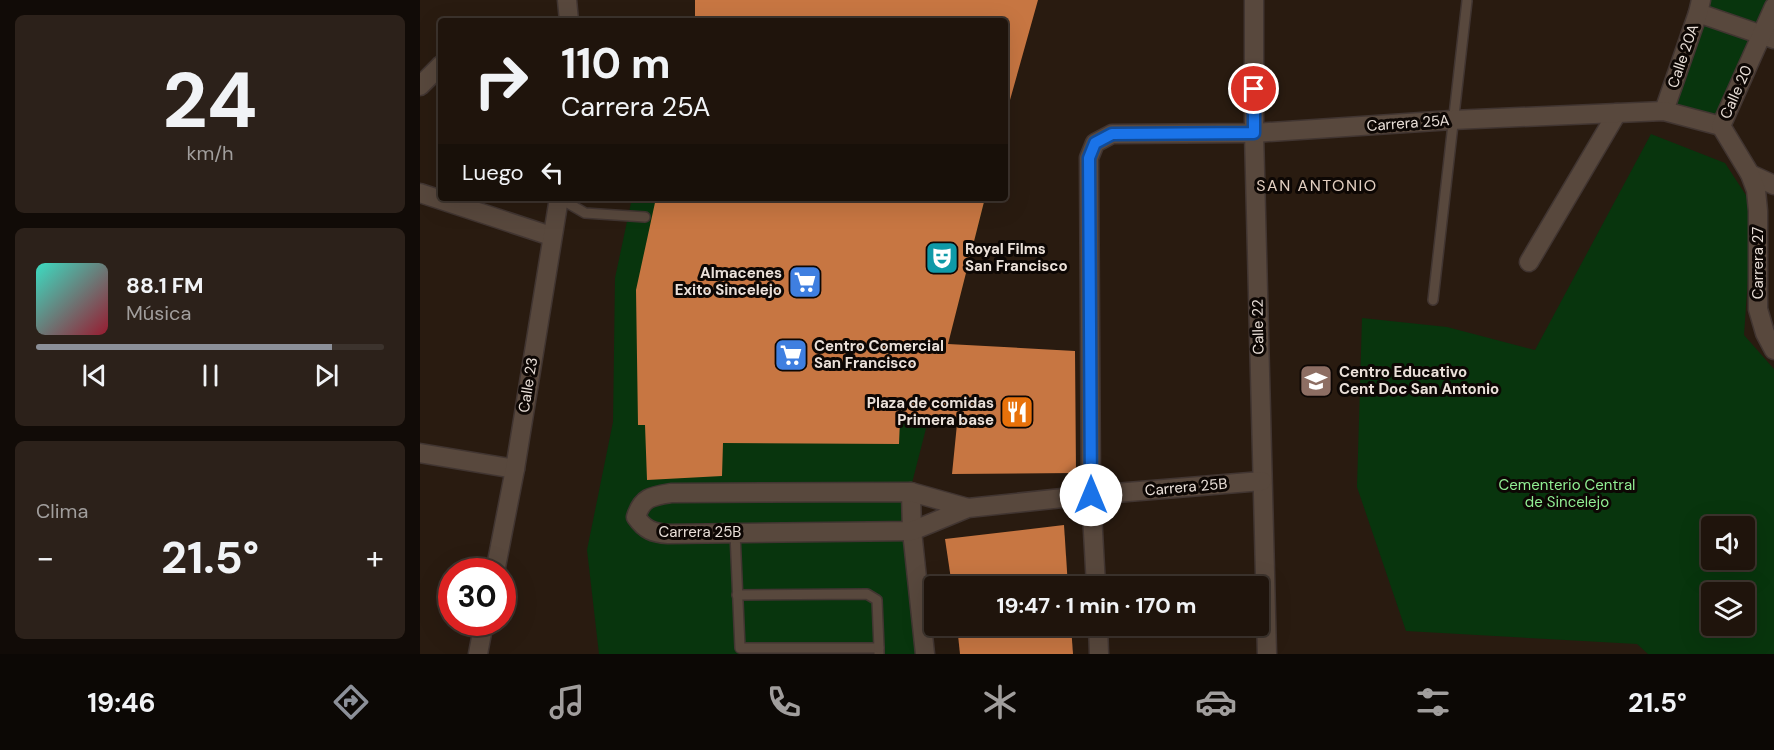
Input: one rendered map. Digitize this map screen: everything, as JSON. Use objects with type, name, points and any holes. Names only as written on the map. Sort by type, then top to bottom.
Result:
[{"type":"street","points":[[567,0],[569,18]]},
{"type":"street","name":"Calle 22","points":[[1254,0],[1254,133],[1267,654]]},
{"type":"street","points":[[1699,6],[1768,37]]},
{"type":"street","name":"Calle 20A","points":[[1664,111],[1699,6]]},
{"type":"street","name":"Calle 20","points":[[1750,174],[1721,126],[1768,37],[1774,7]]},
{"type":"street","points":[[420,86],[438,68]]},
{"type":"street","name":"Carrera 25A","points":[[1091,495],[1089,158],[1095,143],[1112,134],[1254,133],[1452,120],[1664,111],[1721,126]]},
{"type":"street","points":[[1529,262],[1617,113]]},
{"type":"street","points":[[1750,174],[1774,185]]},
{"type":"street","name":"Carrera 27","points":[[1750,174],[1756,190],[1758,211],[1758,309],[1765,333],[1774,350]]},
{"type":"street","points":[[420,193],[438,199]]},
{"type":"street","points":[[444,201],[551,236]]},
{"type":"street","name":"Calle 23","points":[[498,558],[515,470],[558,201]]},
{"type":"street","points":[[420,453],[515,470]]},
{"type":"street","name":"Carrera 25B","points":[[968,508],[911,492],[671,493],[651,496],[639,506],[636,517],[641,525],[658,533],[912,531],[968,508],[1262,481]]},
{"type":"street","points":[[911,492],[912,531],[925,654]]},
{"type":"street","points":[[1091,495],[1095,576]]},
{"type":"street","points":[[478,654],[481,636]]},
{"type":"street","points":[[1098,636],[1099,654]]},
{"type":"lane","points":[[1432,300],[1467,1]]},
{"type":"lane","points":[[564,201],[585,213],[645,217]]},
{"type":"lane","points":[[735,533],[737,595],[740,648],[879,651],[877,600],[867,594],[737,595]]},
{"type":"green space","points":[[1701,0],[1774,0],[1721,126],[1664,111]]},
{"type":"green space","name":"Cementerio Central de Sincelejo","points":[[1651,134],[1725,163],[1753,206],[1744,335],[1774,369],[1774,654],[1648,654],[1637,644],[1406,631],[1357,487],[1362,318],[1447,327],[1535,350]]},
{"type":"green space","points":[[631,201],[984,201],[911,487],[925,654],[599,654],[587,550],[613,422],[615,278]]},
{"type":"building","points":[[695,0],[1038,0],[1010,100],[1008,100],[1008,18],[695,18]]},
{"type":"building","name":"Centro Comercial San Francisco","points":[[655,201],[984,201],[948,344],[1075,351],[1076,473],[952,474],[957,424],[900,420],[899,444],[723,443],[722,476],[647,480],[645,425],[638,425],[636,290]]},
{"type":"building","points":[[1064,525],[1067,576],[951,576],[945,539]]},
{"type":"building","points":[[958,636],[1072,636],[1073,654],[960,654]]},
{"type":"place","name":"Royal Films San Francisco","points":[[942,258]]},
{"type":"place","name":"Almacenes Exito Sincelejo","points":[[805,282]]},
{"type":"place","name":"Centro Comercial San Francisco","points":[[791,355]]},
{"type":"place","name":"Centro Educativo Cent Doc San Antonio","points":[[1316,381]]},
{"type":"place","name":"Plaza de comidas Primera base","points":[[1017,412]]},
{"type":"district","name":"SAN ANTONIO","points":[[1317,185]]},
{"type":"route","points":[[1091,495],[1089,158],[1095,143],[1112,134],[1254,133],[1254,89]]}]
